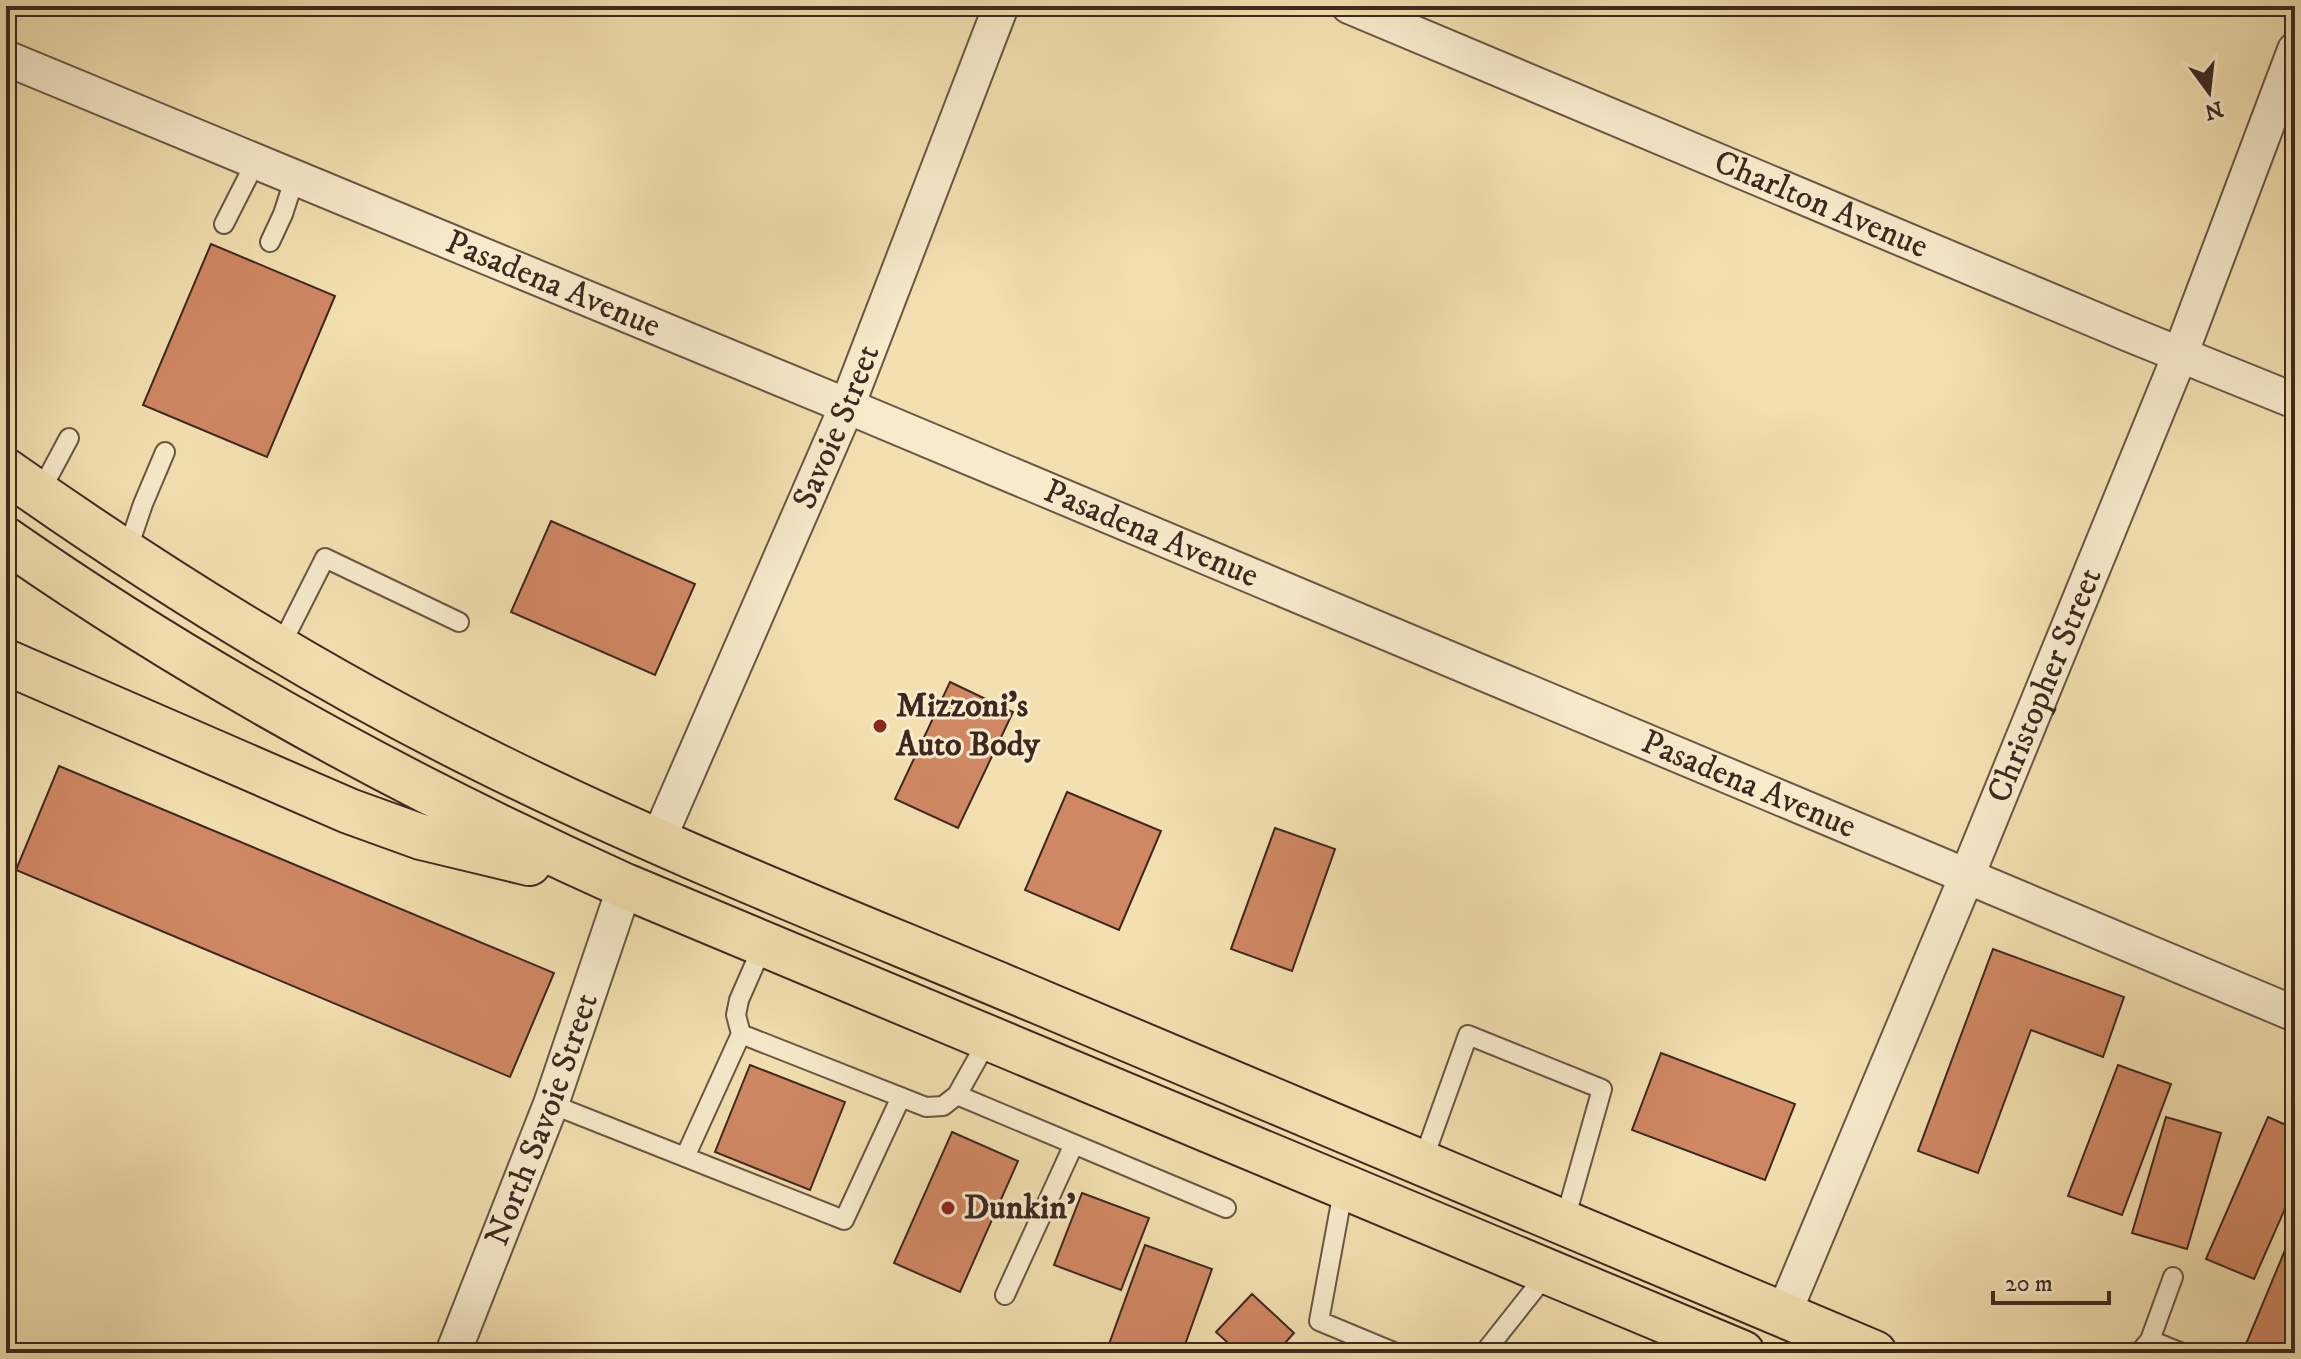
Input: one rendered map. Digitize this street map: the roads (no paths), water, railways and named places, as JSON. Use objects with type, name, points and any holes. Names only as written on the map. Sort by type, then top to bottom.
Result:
[{"type":"highway","points":[[22,483],[126,554],[279,649],[461,748],[561,797],[1874,1353]]},
{"type":"highway","points":[[6,540],[118,616],[302,726],[451,805],[625,886],[1549,1271],[1717,1348]]},
{"type":"highway","points":[[6,662],[349,811],[421,837],[625,886]]},
{"type":"street","name":"Savoie Street","points":[[658,840],[847,406],[1001,6]]},
{"type":"street","name":"Charlton Avenue","points":[[1349,6],[2295,401]]},
{"type":"street","name":"Christopher Street","points":[[1783,1315],[2180,355],[2295,50]]},
{"type":"street","name":"Pasadena Avenue","points":[[6,58],[847,406],[2295,1014]]},
{"type":"street","name":"North Savoie Street","points":[[453,1353],[551,1104],[625,886]]},
{"type":"lane","points":[[224,224],[256,161]]},
{"type":"lane","points":[[270,242],[295,177]]},
{"type":"lane","points":[[22,483],[69,438]]},
{"type":"lane","points":[[126,554],[165,452]]},
{"type":"lane","points":[[279,649],[325,558],[459,622]]},
{"type":"lane","points":[[685,1157],[741,1034],[736,1015],[739,1000],[764,943]]},
{"type":"lane","points":[[741,1034],[926,1107],[943,1106],[957,1095],[989,1038]]},
{"type":"lane","points":[[1422,1163],[1468,1035],[1602,1089],[1564,1223]]},
{"type":"lane","points":[[957,1095],[1226,1208]]},
{"type":"lane","points":[[551,1104],[844,1220],[901,1097]]},
{"type":"lane","points":[[1005,1295],[1074,1144]]},
{"type":"lane","points":[[1344,1186],[1319,1321],[1396,1353]]},
{"type":"lane","points":[[1484,1353],[1549,1271]]},
{"type":"lane","points":[[2173,1277],[2144,1347],[2182,1353]]},
{"type":"place","name":"Mizzoni's Auto Body","points":[[880,726]]},
{"type":"place","name":"Dunkin'","points":[[948,1208]]}]
